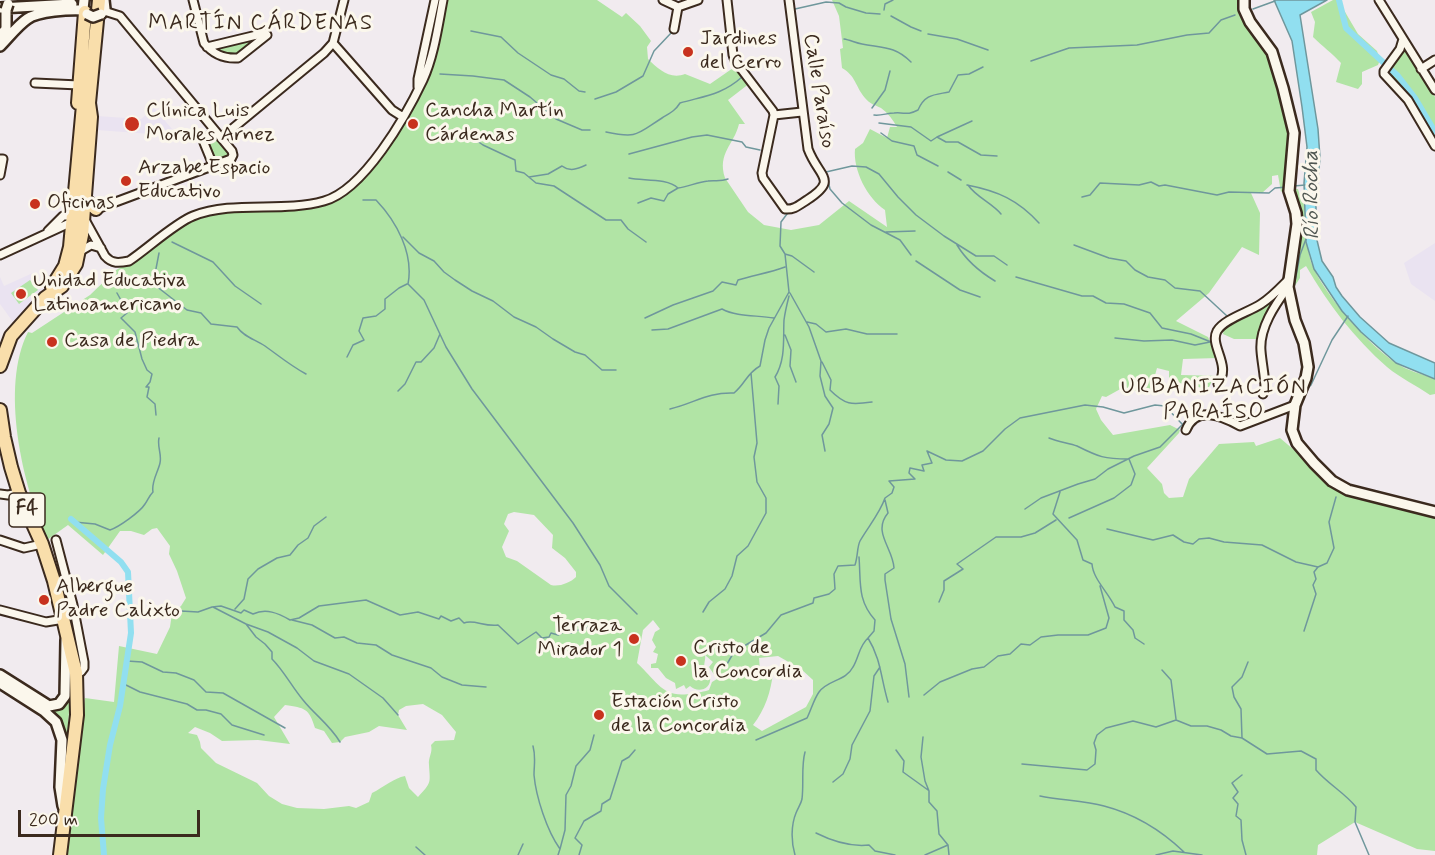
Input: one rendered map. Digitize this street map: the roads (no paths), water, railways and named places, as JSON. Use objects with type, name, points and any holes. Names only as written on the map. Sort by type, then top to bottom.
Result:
[{"type":"highway","points":[[86,7],[78,102],[86,116]]},
{"type":"highway","points":[[0,366],[11,336],[45,298],[58,279],[72,240],[73,217],[79,198],[86,116],[86,7]]},
{"type":"highway","points":[[86,116],[95,103],[103,7]]},
{"type":"highway","points":[[79,198],[96,209]]},
{"type":"highway","points":[[45,298],[62,286],[70,276],[80,252],[73,217],[79,198]]},
{"type":"highway","name":"F4","points":[[0,410],[4,437],[19,493],[42,544],[54,581],[76,673],[77,715],[60,855]]},
{"type":"street","points":[[193,0],[202,40],[207,47],[220,56],[237,58],[267,35],[265,33],[207,47]]},
{"type":"street","points":[[221,138],[333,44],[344,0]]},
{"type":"street","points":[[418,87],[435,0]]},
{"type":"street","points":[[73,217],[110,261],[122,263],[129,261],[192,216],[223,210],[301,205],[333,198],[345,190],[366,169],[403,117],[423,80],[442,0]]},
{"type":"street","points":[[663,0],[678,7],[698,0]]},
{"type":"street","points":[[727,0],[735,61],[774,115],[802,112]]},
{"type":"street","name":"Calle Paraíso","points":[[774,115],[762,173],[763,178],[785,209],[791,210],[822,190],[825,179],[813,163],[808,149],[789,0]]},
{"type":"street","points":[[1244,0],[1244,9],[1250,22],[1272,52],[1284,88],[1294,133],[1289,191],[1296,213],[1296,224],[1289,283],[1295,320],[1304,343],[1308,367],[1306,378],[1294,405],[1292,430],[1297,443],[1332,481],[1356,494],[1435,512]]},
{"type":"street","points":[[1379,0],[1435,90]]},
{"type":"street","points":[[0,36],[6,28],[6,6],[65,4],[86,7],[93,16],[103,7],[120,16],[233,155],[231,159],[73,217],[0,255]]},
{"type":"street","points":[[0,46],[34,15],[86,7]]},
{"type":"street","points":[[674,29],[678,7]]},
{"type":"street","points":[[1403,39],[1400,49],[1384,70],[1384,74],[1408,100],[1435,146]]},
{"type":"street","points":[[333,44],[392,110],[403,117]]},
{"type":"street","points":[[1421,69],[1435,60]]},
{"type":"street","points":[[35,83],[79,85]]},
{"type":"street","points":[[213,165],[204,143],[206,138],[215,131]]},
{"type":"street","points":[[0,159],[3,159],[0,175]]},
{"type":"street","points":[[46,233],[54,232],[73,217]]},
{"type":"street","points":[[80,252],[91,245],[102,249]]},
{"type":"street","points":[[1218,384],[1222,378],[1222,358],[1215,339],[1216,332],[1221,326],[1259,306],[1289,283]]},
{"type":"street","points":[[1263,394],[1265,389],[1260,349],[1262,337],[1269,317],[1289,283]]},
{"type":"street","points":[[1186,430],[1194,418],[1201,414],[1217,416],[1240,426],[1294,405]]},
{"type":"street","points":[[0,494],[19,493]]},
{"type":"street","points":[[0,540],[24,548],[42,544]]},
{"type":"street","points":[[56,540],[74,605],[84,662],[84,668],[81,672],[76,673]]},
{"type":"street","points":[[54,581],[65,574]]},
{"type":"street","points":[[0,610],[65,625],[65,696],[59,704],[49,705],[0,675]]},
{"type":"street","points":[[0,683],[50,716],[60,730],[62,740],[60,787],[64,815]]},
{"type":"water","name":"Río Rocha","points":[[1274,0],[1327,0],[1300,15],[1318,129],[1320,158],[1316,198],[1316,236],[1322,261],[1342,296],[1360,317],[1389,343],[1435,363],[1435,379],[1396,363],[1361,332],[1342,311],[1314,269],[1306,242],[1304,183],[1307,147],[1302,107],[1292,41]]},
{"type":"waterway","points":[[884,10],[885,4],[893,0]]},
{"type":"waterway","points":[[1339,0],[1346,28],[1398,76],[1415,98],[1435,132]]},
{"type":"waterway","points":[[1253,9],[1275,1]]},
{"type":"waterway","points":[[795,9],[826,2],[839,3],[866,13],[880,14]]},
{"type":"waterway","points":[[1031,61],[1069,48],[1137,45],[1209,33],[1221,20],[1235,15]]},
{"type":"waterway","points":[[891,16],[921,31]]},
{"type":"waterway","points":[[471,31],[501,37],[518,53],[551,75],[564,79],[579,91],[585,92]]},
{"type":"waterway","points":[[595,99],[616,92],[643,76],[654,51],[672,32]]},
{"type":"waterway","points":[[928,34],[957,39],[988,50]]},
{"type":"waterway","points":[[844,39],[894,50],[911,62]]},
{"type":"waterway","points":[[874,115],[914,112],[927,98],[949,92],[958,75],[969,74],[983,67]]},
{"type":"waterway","points":[[872,108],[885,90],[890,71]]},
{"type":"waterway","points":[[440,74],[504,80],[530,97],[556,119],[582,130],[590,130]]},
{"type":"waterway","points":[[606,132],[637,134],[672,112],[680,103],[720,91],[742,77]]},
{"type":"waterway","points":[[937,137],[972,121]]},
{"type":"waterway","points":[[879,123],[911,127],[931,141],[937,137],[946,142],[958,142],[981,155],[997,156]]},
{"type":"waterway","points":[[429,125],[442,131],[467,134],[483,145],[515,160],[516,171],[524,173],[536,183],[554,186],[606,220],[621,220],[628,229],[646,242]]},
{"type":"waterway","points":[[881,133],[892,141],[914,146],[917,155],[938,166]]},
{"type":"waterway","points":[[629,154],[707,135],[742,142],[746,147],[760,150]]},
{"type":"waterway","points":[[529,177],[548,174],[562,166],[577,169],[586,165]]},
{"type":"waterway","points":[[911,255],[900,240],[871,225],[842,203],[830,189],[826,172],[852,166],[866,167],[879,174],[916,215],[944,236],[976,256],[994,256],[1007,265]]},
{"type":"waterway","points":[[948,172],[961,180]]},
{"type":"waterway","points":[[629,178],[661,181],[678,188],[728,179]]},
{"type":"waterway","points":[[1082,197],[1090,195],[1100,183],[1139,185],[1151,182],[1159,186],[1165,185],[1217,195],[1229,192],[1269,193],[1275,188],[1287,187]]},
{"type":"waterway","points":[[967,185],[988,190],[1015,202],[1039,223]]},
{"type":"waterway","points":[[968,185],[1001,214]]},
{"type":"waterway","points":[[1294,186],[1305,185]]},
{"type":"waterway","points":[[638,203],[651,198],[664,201],[668,194],[678,188]]},
{"type":"waterway","points":[[363,200],[376,200],[402,238],[408,261],[408,284],[424,300],[446,347],[472,389],[573,523],[600,565],[609,586],[637,614]]},
{"type":"waterway","points":[[670,409],[708,396],[734,393],[760,366],[769,328],[789,292],[785,254],[780,246],[781,222],[787,214]]},
{"type":"waterway","points":[[886,232],[915,231]]},
{"type":"waterway","points":[[403,237],[419,253],[434,261],[444,272],[472,291],[493,301],[514,317],[536,327],[575,352],[585,355],[602,370],[616,370]]},
{"type":"waterway","points":[[1293,292],[1300,255],[1306,239]]},
{"type":"waterway","points":[[172,242],[213,262],[235,286],[261,304]]},
{"type":"waterway","points":[[957,245],[974,265],[995,281]]},
{"type":"waterway","points":[[1074,245],[1109,258],[1126,261],[1135,270],[1148,277],[1165,280],[1175,288],[1200,291],[1227,316]]},
{"type":"waterway","points":[[159,253],[155,274],[156,286],[187,310],[201,313],[211,324],[237,327],[247,336],[306,374]]},
{"type":"waterway","points":[[785,254],[792,256],[814,272]]},
{"type":"waterway","points":[[916,261],[960,290],[980,297]]},
{"type":"waterway","points":[[645,318],[713,291],[722,282],[736,285],[738,280],[785,267]]},
{"type":"waterway","points":[[1016,277],[1082,296],[1093,296],[1106,303],[1124,304],[1150,313],[1162,328],[1191,334],[1211,342]]},
{"type":"waterway","points":[[347,357],[353,345],[364,340],[359,331],[363,318],[376,316],[385,309],[385,299],[407,284]]},
{"type":"waterway","points":[[117,293],[122,302]]},
{"type":"waterway","points":[[790,293],[809,327],[821,361],[820,376],[825,396],[833,408],[829,424],[822,435],[825,451]]},
{"type":"waterway","points":[[778,404],[779,386],[775,377],[782,356],[784,320],[789,296]]},
{"type":"waterway","points":[[125,305],[127,313],[121,318],[135,332],[142,359],[147,370],[152,374],[146,387],[149,387],[147,397],[155,404],[156,415]]},
{"type":"waterway","points":[[652,330],[668,329],[722,309],[740,315],[774,318]]},
{"type":"waterway","points":[[1306,390],[1311,385],[1332,340],[1348,316]]},
{"type":"waterway","points":[[807,322],[816,324],[826,332],[846,329],[867,334],[897,334]]},
{"type":"waterway","points":[[398,391],[405,384],[416,362],[421,362],[434,348],[440,334]]},
{"type":"waterway","points":[[785,335],[791,350],[790,366],[796,382]]},
{"type":"waterway","points":[[1115,338],[1144,341],[1172,340],[1195,345],[1210,342]]},
{"type":"waterway","points":[[822,362],[831,380],[830,390],[835,395],[849,403],[872,402]]},
{"type":"waterway","points":[[703,612],[709,602],[725,589],[732,576],[737,556],[748,546],[766,513],[766,498],[757,482],[754,457],[757,443],[751,373]]},
{"type":"waterway","points":[[727,664],[734,652],[766,633],[781,615],[813,603],[814,598],[829,594],[835,589],[834,574],[838,566],[855,565],[860,541],[885,498],[892,493],[894,487],[889,481],[915,479],[909,473],[910,468],[924,471],[922,465],[932,463],[927,451],[946,460],[962,461],[983,451],[1020,418],[1085,405],[1124,413],[1155,405],[1165,406],[1182,424]]},
{"type":"waterway","points":[[1025,509],[1041,498],[1095,479],[1108,469],[1134,456],[1160,447],[1187,420]]},
{"type":"waterway","points":[[74,522],[95,524],[110,530],[124,523],[139,511],[153,492],[160,460],[159,438]]},
{"type":"waterway","points":[[1049,438],[1074,445],[1102,457],[1129,459],[1135,474],[1131,485],[1114,498],[1069,518]]},
{"type":"waterway","points":[[1060,492],[1053,514],[1077,540],[1083,560],[1092,564],[1095,575],[1115,607],[1124,611],[1124,620],[1133,630],[1135,638],[1144,644]]},
{"type":"waterway","points":[[1304,631],[1316,594],[1313,585],[1316,579],[1314,572],[1318,567],[1327,563],[1334,548],[1329,522],[1336,497]]},
{"type":"waterway","points":[[885,500],[888,513],[882,527],[894,568],[885,574],[885,580],[891,619],[905,664],[909,697]]},
{"type":"waterway","points":[[235,609],[244,599],[248,579],[258,569],[277,558],[290,555],[308,538],[314,526],[326,517]]},
{"type":"waterway","points":[[71,519],[121,562],[128,572],[131,633],[120,706],[110,745],[103,789],[101,818],[104,855]]},
{"type":"waterway","points":[[939,602],[944,590],[944,581],[963,569],[957,564],[996,537],[1021,537],[1035,533],[1056,520]]},
{"type":"waterway","points":[[1107,529],[1153,540],[1173,535],[1184,542],[1193,544],[1199,539],[1209,538],[1224,542],[1262,545],[1296,562],[1318,567]]},
{"type":"waterway","points":[[859,557],[863,598],[869,613],[875,620],[874,631],[868,638],[878,661],[888,702]]},
{"type":"waterway","points":[[924,695],[940,682],[972,669],[984,667],[998,656],[1010,654],[1021,644],[1030,645],[1041,637],[1088,635],[1106,628],[1109,618],[1100,586]]},
{"type":"waterway","points":[[175,616],[181,611],[198,612],[221,606],[241,613],[244,610],[253,614],[263,611],[272,612],[290,620],[299,618],[319,606],[366,600],[400,615],[418,612],[439,619],[441,616],[451,621],[459,618],[464,623],[498,625],[518,644],[536,632],[542,638],[549,637],[551,633],[558,635],[565,631],[571,633],[596,625]]},
{"type":"waterway","points":[[213,607],[246,624],[265,644],[272,652],[272,659],[299,695],[332,730],[340,742]]},
{"type":"waterway","points":[[292,620],[312,625],[335,638],[344,637],[357,643],[376,645],[392,655],[431,668],[442,677],[462,685],[486,687]]},
{"type":"waterway","points":[[246,624],[268,632],[297,648],[314,661],[349,674],[383,698],[398,715]]},
{"type":"waterway","points":[[756,740],[807,718],[822,688],[850,672],[868,638]]},
{"type":"waterway","points":[[127,661],[142,662],[163,672],[176,673],[194,680],[206,692],[223,693],[285,728]]},
{"type":"waterway","points":[[1242,738],[1241,709],[1234,697],[1232,687],[1242,677],[1248,662]]},
{"type":"waterway","points":[[833,782],[843,774],[850,759],[852,745],[870,711],[874,676],[880,667]]},
{"type":"waterway","points":[[1162,670],[1171,680],[1176,719]]},
{"type":"waterway","points":[[124,684],[140,692],[187,704],[197,710],[221,714],[232,725],[264,735]]},
{"type":"waterway","points":[[1022,764],[1087,770],[1095,764],[1094,743],[1097,735],[1106,728],[1133,721],[1156,727],[1176,720],[1191,726],[1207,726],[1242,738],[1267,754],[1301,751],[1316,759],[1316,770],[1356,807],[1355,822],[1369,855]]},
{"type":"waterway","points":[[560,849],[565,830],[566,795],[576,766],[590,750],[594,735]]},
{"type":"waterway","points":[[923,737],[921,757],[929,791],[929,802],[937,811],[939,834],[948,845],[949,855]]},
{"type":"waterway","points":[[533,746],[537,793],[547,823],[560,849],[558,855]]},
{"type":"waterway","points":[[579,855],[582,845],[575,838],[584,821],[601,811],[602,804],[610,799],[622,761],[635,750]]},
{"type":"waterway","points":[[896,750],[904,761],[903,772],[928,790]]},
{"type":"waterway","points":[[795,855],[792,828],[802,799],[805,752]]},
{"type":"waterway","points":[[1242,775],[1232,783],[1238,792],[1233,798],[1238,804],[1236,816],[1241,820],[1242,840],[1246,855]]},
{"type":"waterway","points":[[1040,796],[1097,804],[1115,809],[1157,830],[1184,852]]},
{"type":"waterway","points":[[816,833],[842,843],[869,845],[875,851],[895,855]]},
{"type":"waterway","points":[[518,855],[523,844]]},
{"type":"waterway","points":[[925,855],[948,845]]},
{"type":"waterway","points":[[416,847],[425,855]]},
{"type":"waterway","points":[[1156,855],[1173,851],[1202,855]]},
{"type":"place","name":"Jardines del Cerro","points":[[688,52]]},
{"type":"place","name":"Clínica Luis Morales Arnez","points":[[132,124]]},
{"type":"place","name":"Cancha Martín Cárdenas","points":[[413,124]]},
{"type":"place","name":"Arzabe Espacio Educativo","points":[[126,181]]},
{"type":"place","name":"Oficinas","points":[[35,204]]},
{"type":"place","name":"Unidad Educativa Latinoamericano","points":[[21,294]]},
{"type":"place","name":"Casa de Piedra","points":[[52,342]]},
{"type":"place","name":"Albergue Padre Calixto","points":[[44,600]]},
{"type":"place","name":"Terraza Mirador 1","points":[[634,639]]},
{"type":"place","name":"Cristo de la Concordia","points":[[681,661]]},
{"type":"place","name":"Estación Cristo de la Concordia","points":[[599,715]]},
{"type":"district","name":"MARTÍN CÁRDENAS","points":[[261,24]]},
{"type":"district","name":"URBANIZACIÓN PARAÍSO","points":[[1214,401]]}]
